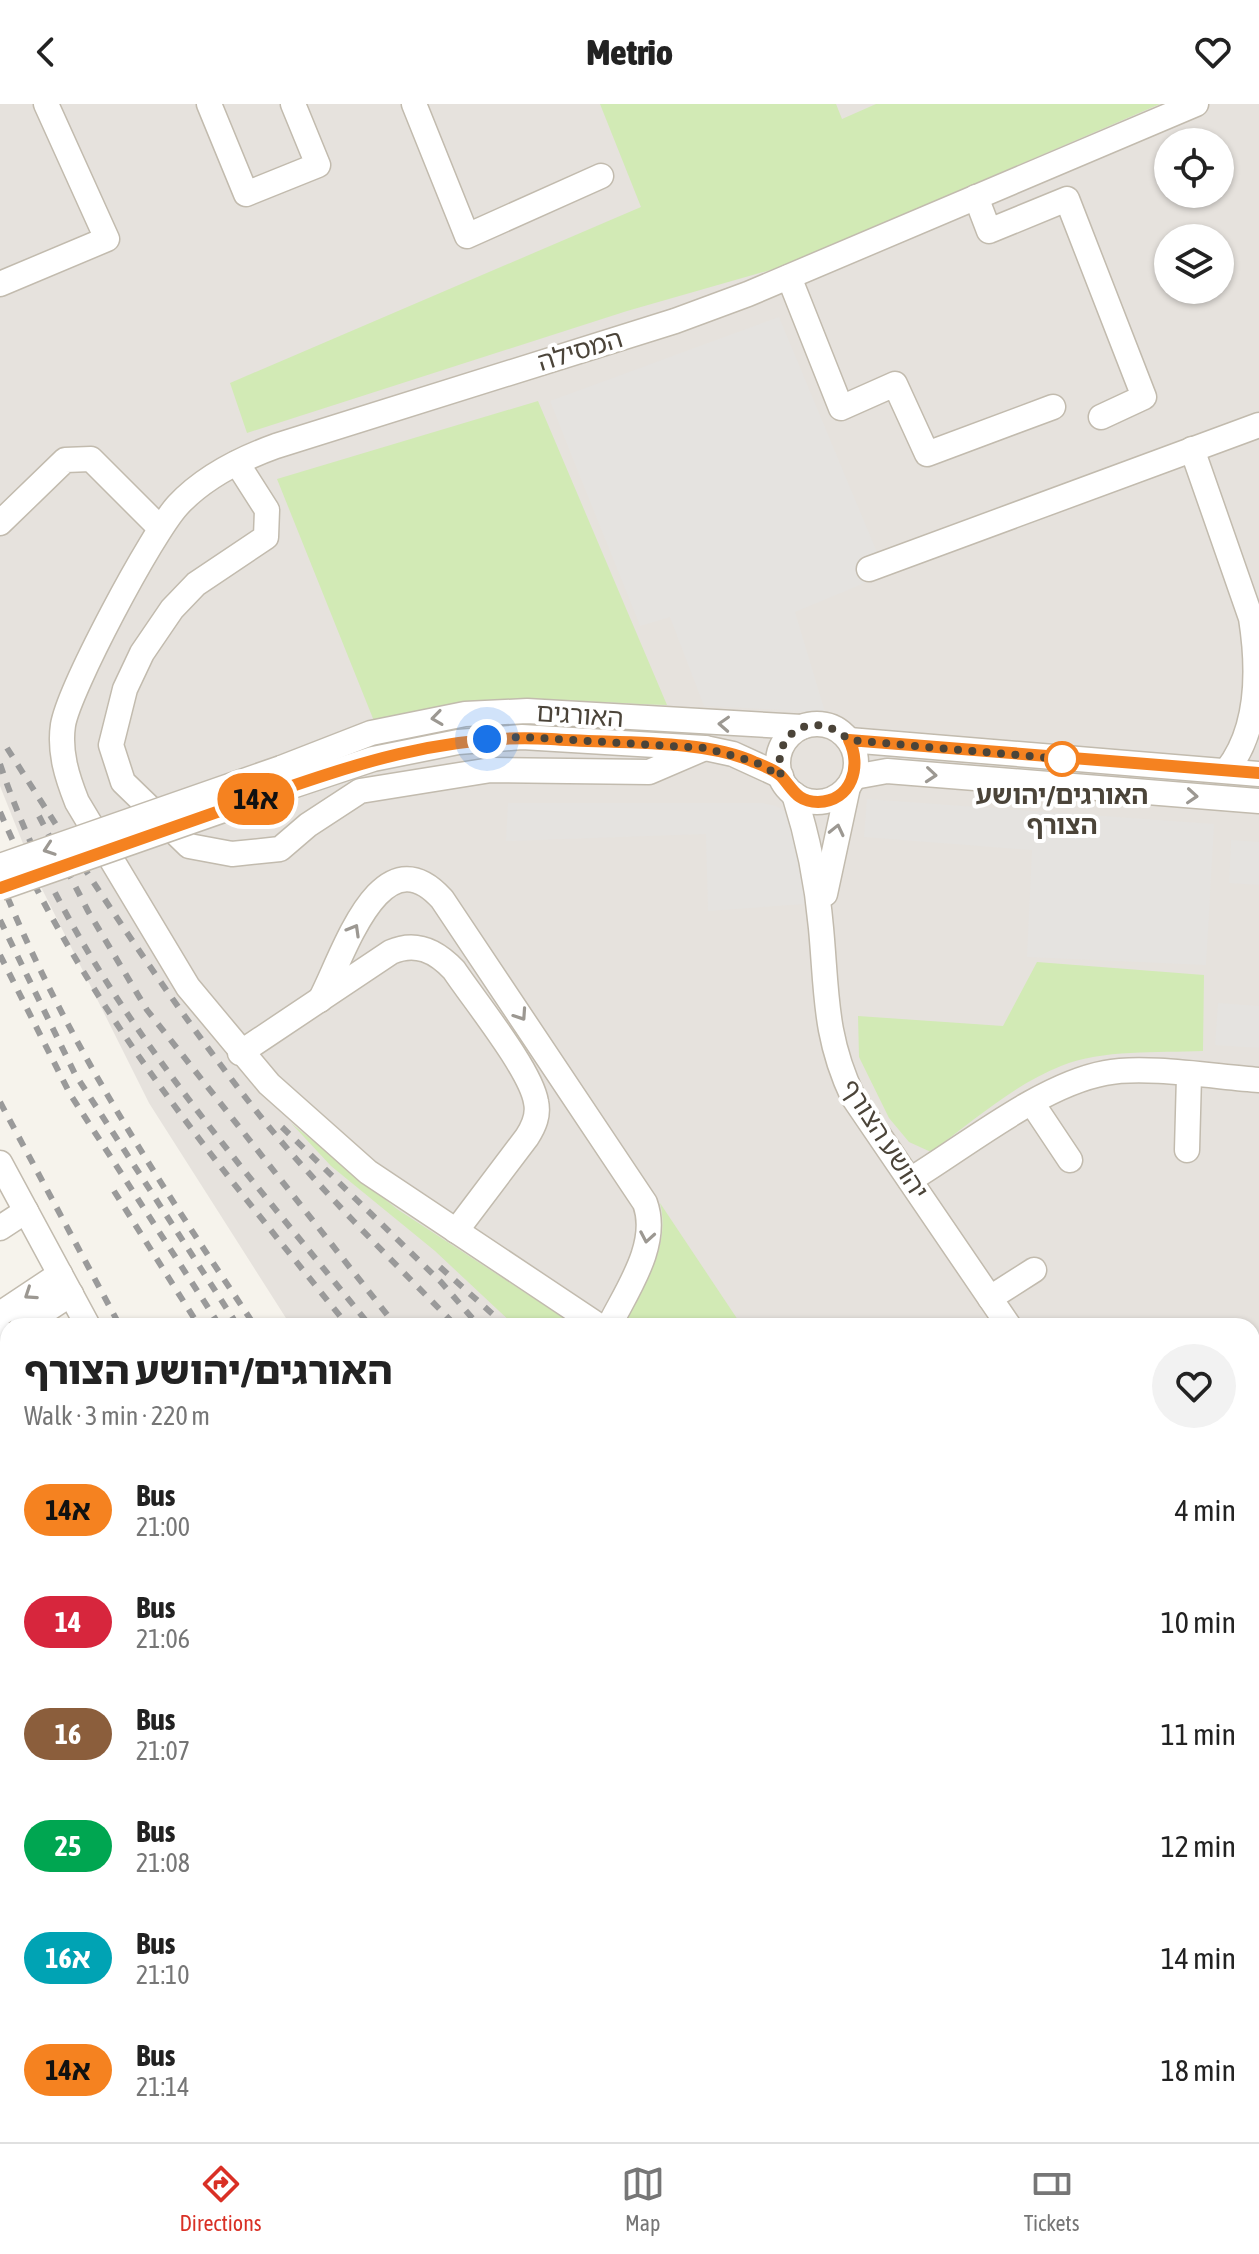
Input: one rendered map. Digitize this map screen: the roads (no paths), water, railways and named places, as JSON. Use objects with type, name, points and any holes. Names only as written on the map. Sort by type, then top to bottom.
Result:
[{"type":"street","points":[[0,284],[107,239],[46,104]]},
{"type":"street","points":[[209,104],[246,194],[318,165],[293,104]]},
{"type":"street","points":[[414,104],[467,236],[601,176]]},
{"type":"street","name":"המסילה","points":[[240,1053],[188,987],[77,802],[63,752],[68,705],[160,528],[189,495],[237,463],[276,446],[675,321],[789,277],[1196,104]]},
{"type":"street","points":[[976,197],[989,231],[1067,199],[1144,397],[1101,417]]},
{"type":"street","points":[[789,277],[841,408],[895,384],[927,454],[1053,407]]},
{"type":"street","points":[[869,569],[1259,425]]},
{"type":"street","points":[[1192,449],[1251,618],[1257,646],[1256,704],[1247,738],[1227,770]]},
{"type":"street","points":[[0,523],[65,460],[91,459],[160,528]]},
{"type":"street","points":[[237,463],[267,510],[266,537],[196,584],[172,609],[142,653],[125,689],[111,745],[123,782],[189,846],[232,854],[280,849],[308,825],[360,791],[491,770],[649,772],[705,748]]},
{"type":"street","name":"האורגים","points":[[0,888],[286,777],[371,733],[465,714],[527,711],[802,727]]},
{"type":"street","points":[[1259,774],[849,740],[828,726],[802,727],[784,742],[779,753],[788,785],[816,802],[827,801],[851,782],[887,771],[1259,801]]},
{"type":"street","name":"האורגים","points":[[0,866],[286,777],[458,742],[522,737],[705,748],[755,762],[788,785]]},
{"type":"street","points":[[1247,738],[1259,765]]},
{"type":"street","points":[[849,740],[857,764],[851,782]]},
{"type":"street","name":"יהושע הצורף","points":[[821,928],[828,872],[851,782]]},
{"type":"street","name":"יהושע הצורף","points":[[788,785],[812,863],[821,928],[823,990],[840,1069],[853,1097],[1004,1318]]},
{"type":"street","points":[[320,1000],[355,927],[388,884],[401,879],[415,879],[437,893],[645,1203],[650,1222],[648,1242],[613,1318]]},
{"type":"street","points":[[456,1231],[531,1132],[537,1106],[528,1081],[454,970],[430,951],[417,947],[397,949],[240,1053],[292,1107],[342,1151],[456,1231],[587,1318]]},
{"type":"street","points":[[910,1180],[1032,1103],[1076,1081],[1106,1072],[1259,1080]]},
{"type":"street","points":[[1187,1150],[1189,1076]]},
{"type":"street","points":[[1032,1103],[1070,1160]]},
{"type":"street","points":[[0,1163],[84,1318]]},
{"type":"street","points":[[0,1228],[26,1211]]},
{"type":"street","points":[[990,1298],[1034,1270]]},
{"type":"street","points":[[0,1314],[65,1284]]},
{"type":"street","points":[[30,1318],[65,1284]]},
{"type":"railway","points":[[7,748],[133,941],[233,1082],[314,1178],[448,1318]]},
{"type":"railway","points":[[0,764],[31,843],[69,919],[112,991],[211,1128],[364,1318]]},
{"type":"railway","points":[[0,812],[34,884],[113,1018],[202,1143],[342,1318]]},
{"type":"railway","points":[[39,816],[88,911],[147,1010],[390,1318]]},
{"type":"railway","points":[[0,879],[26,939],[84,1054],[149,1164],[250,1318]]},
{"type":"railway","points":[[0,920],[75,1074],[233,1318]]},
{"type":"railway","points":[[0,955],[70,1094],[215,1318]]},
{"type":"railway","points":[[0,1102],[116,1318]]},
{"type":"railway","points":[[282,1127],[441,1282],[472,1318]]},
{"type":"railway","points":[[114,1191],[194,1318]]},
{"type":"railway","points":[[440,1267],[497,1318]]},
{"type":"place","name":"האורגים/יהושע הצורף","points":[[1062,759]]}]
